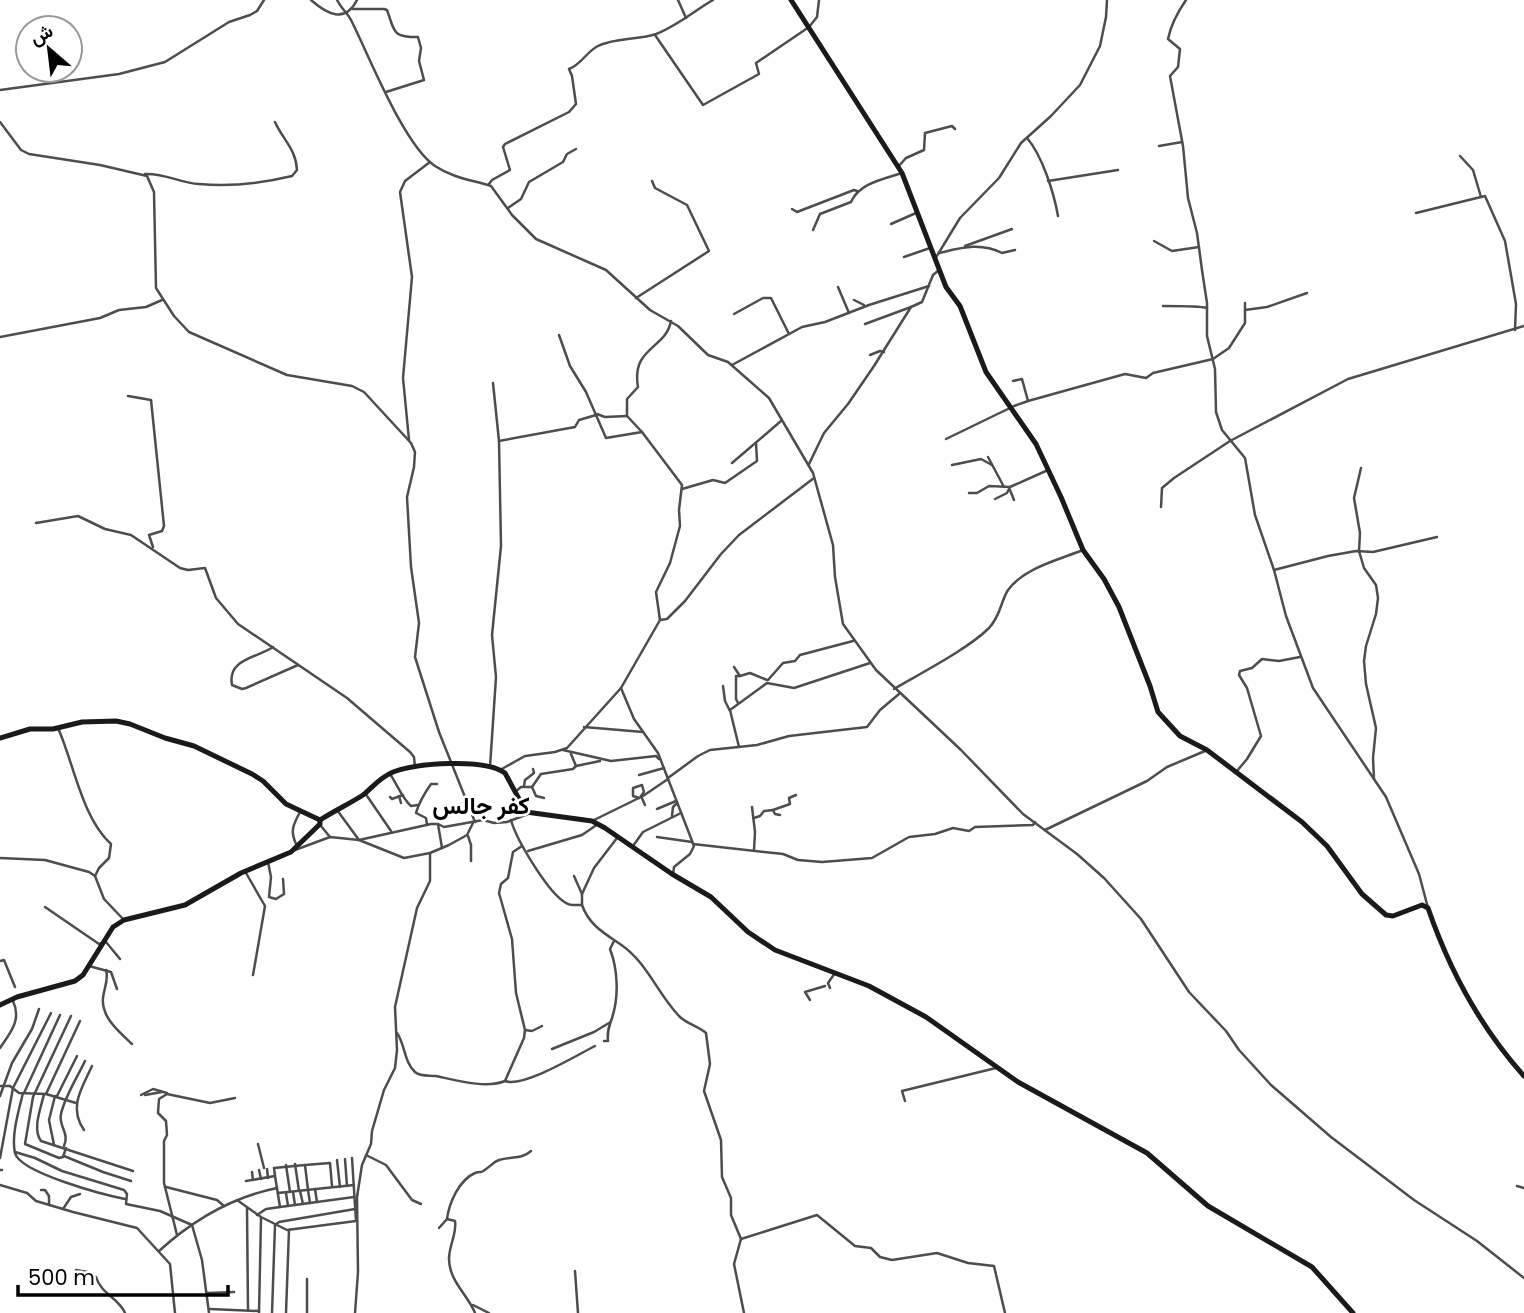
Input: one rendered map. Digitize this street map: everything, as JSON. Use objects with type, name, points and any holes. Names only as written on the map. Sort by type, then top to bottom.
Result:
[{"type":"street","points":[[0,90],[119,74],[165,62],[229,22],[257,11],[264,0]]},
{"type":"street","points":[[311,0],[322,10],[334,14],[345,14],[353,9],[387,10],[393,30],[397,34],[418,37],[421,48],[419,61],[424,80],[386,92]]},
{"type":"street","points":[[337,0],[345,14],[350,17],[369,61],[413,142],[430,162],[461,179],[488,185],[536,239],[606,270],[636,299],[671,321],[708,355],[732,365],[769,398],[809,464],[814,478],[833,545],[842,624],[870,663],[894,689],[961,750],[1023,814],[1104,878],[1151,933],[1162,954],[1189,992],[1271,1085],[1331,1137],[1414,1200],[1477,1241],[1524,1278]]},
{"type":"street","points":[[353,9],[357,0]]},
{"type":"street","points":[[678,0],[686,18]]},
{"type":"street","points":[[488,185],[510,170],[503,147],[505,144],[569,112],[576,104],[569,69],[580,64],[587,54],[601,44],[654,35],[713,0]]},
{"type":"street","points":[[791,0],[902,173],[930,248],[937,256],[946,287],[960,306],[992,383],[1036,444],[1083,550],[1104,579],[1119,607],[1150,686],[1157,712],[1180,736],[1208,750],[1302,822],[1327,846],[1362,894],[1386,915],[1393,916],[1422,905],[1428,908]]},
{"type":"street","points":[[654,35],[703,104],[759,74],[756,63],[809,27],[817,17],[819,0]]},
{"type":"street","points":[[937,256],[960,218],[999,178],[1021,143],[1052,116],[1080,85],[1100,46],[1107,0]]},
{"type":"street","points":[[1186,0],[1176,15],[1168,39],[1180,49],[1178,67],[1170,76],[1182,142],[1188,198],[1199,247],[1207,309],[1207,335],[1213,359],[1216,412],[1222,430],[1245,458],[1255,515],[1300,657],[1318,697],[1385,797],[1415,863],[1436,932],[1462,987],[1497,1044],[1524,1076]]},
{"type":"street","points":[[0,122],[21,150],[29,154],[142,174],[162,175],[197,184],[245,183],[292,176],[297,170],[297,160],[275,122]]},
{"type":"street","points":[[898,167],[906,158],[924,150],[925,133],[952,126],[956,129]]},
{"type":"street","points":[[1027,138],[1034,146],[1048,181],[1058,216]]},
{"type":"street","points":[[1159,146],[1182,142]]},
{"type":"street","points":[[508,208],[521,199],[529,182],[563,162],[567,154],[576,149]]},
{"type":"street","points":[[1460,156],[1473,170],[1481,197]]},
{"type":"street","points":[[409,440],[403,378],[412,277],[400,192],[405,181],[430,162]]},
{"type":"street","points":[[1048,181],[1118,170]]},
{"type":"street","points":[[792,209],[797,212],[902,173]]},
{"type":"street","points":[[142,174],[150,181],[153,192],[156,288],[162,300],[189,332],[286,375],[352,386],[364,392],[409,440],[415,453],[407,497],[411,567],[419,623],[415,657],[439,732],[474,822]]},
{"type":"street","points":[[636,299],[709,251],[687,205],[655,188],[652,181]]},
{"type":"street","points":[[813,230],[820,214],[851,202],[857,191]]},
{"type":"street","points":[[1416,213],[1485,196],[1505,241],[1516,304],[1515,330]]},
{"type":"street","points":[[891,224],[916,213]]},
{"type":"street","points":[[937,256],[1012,229]]},
{"type":"street","points":[[1154,242],[1172,251],[1199,247]]},
{"type":"street","points":[[962,247],[983,247],[1002,253],[1015,250]]},
{"type":"street","points":[[904,257],[930,248]]},
{"type":"street","points":[[865,324],[922,302],[933,275],[939,270]]},
{"type":"street","points":[[732,365],[802,327],[825,322],[929,286]]},
{"type":"street","points":[[838,287],[849,313]]},
{"type":"street","points":[[1245,310],[1267,307],[1307,293]]},
{"type":"street","points":[[734,314],[763,298],[771,298],[789,334]]},
{"type":"street","points":[[0,337],[100,318],[119,310],[146,307],[162,300]]},
{"type":"street","points":[[854,300],[866,306]]},
{"type":"street","points":[[946,439],[1028,401],[1125,374],[1146,378],[1153,373],[1213,359],[1231,346],[1245,323],[1245,303]]},
{"type":"street","points":[[1163,306],[1200,306],[1207,309]]},
{"type":"street","points":[[809,464],[824,433],[884,352],[911,307]]},
{"type":"street","points":[[500,770],[525,756],[567,748],[621,688],[660,620],[656,592],[670,563],[680,526],[678,510],[682,489],[672,470],[626,416],[627,399],[638,387],[636,371],[645,352],[663,336],[671,321]]},
{"type":"street","points":[[1161,507],[1164,486],[1230,441],[1348,379],[1524,326]]},
{"type":"street","points":[[559,335],[570,366],[586,393],[606,439],[642,432]]},
{"type":"street","points":[[874,366],[870,354],[884,352]]},
{"type":"street","points":[[1013,381],[1022,379],[1028,401]]},
{"type":"street","points":[[490,767],[496,677],[492,635],[501,546],[499,441],[493,383]]},
{"type":"street","points":[[128,396],[151,400],[164,526],[160,532],[149,535],[155,550]]},
{"type":"street","points":[[499,441],[575,427],[579,420],[596,414],[605,418],[626,416]]},
{"type":"street","points":[[732,463],[781,421]]},
{"type":"street","points":[[682,489],[713,480],[725,483],[757,461],[756,443]]},
{"type":"street","points":[[988,457],[1004,487]]},
{"type":"street","points":[[957,463],[981,459],[992,465]]},
{"type":"street","points":[[1361,468],[1354,498],[1360,533],[1359,551],[1364,568],[1377,590],[1377,610],[1366,646],[1364,669],[1376,727],[1374,779]]},
{"type":"street","points":[[995,499],[1010,488],[1048,470]]},
{"type":"street","points":[[660,620],[667,619],[685,601],[739,535],[814,478]]},
{"type":"street","points":[[969,493],[977,493],[989,486],[1010,488]]},
{"type":"street","points":[[1010,488],[1014,500]]},
{"type":"street","points":[[36,523],[78,516],[105,529],[131,535],[180,568],[205,568],[216,598],[237,624],[347,698],[414,757],[415,768]]},
{"type":"street","points":[[1274,570],[1328,556],[1359,551],[1373,552],[1437,537]]},
{"type":"street","points":[[894,689],[988,629],[1001,611],[1006,594],[1013,583],[1032,570],[1083,550]]},
{"type":"street","points":[[730,711],[769,681],[783,663],[795,661],[800,655],[853,640]]},
{"type":"street","points":[[274,647],[239,663],[232,674],[232,685],[246,688],[298,665]]},
{"type":"street","points":[[1237,771],[1261,736],[1247,688],[1238,675],[1240,671],[1252,668],[1262,659],[1279,662],[1300,657]]},
{"type":"street","points":[[738,703],[736,676],[750,673],[794,688],[870,663]]},
{"type":"street","points":[[734,667],[740,676]]},
{"type":"street","points":[[723,686],[739,747]]},
{"type":"street","points":[[621,688],[629,709],[661,761],[692,843],[693,850],[674,867],[673,875]]},
{"type":"street","points":[[528,851],[582,835],[595,822],[650,792],[698,755],[710,750],[757,745],[789,736],[867,727],[880,710],[899,694]]},
{"type":"street","points":[[0,738],[30,729],[58,728],[92,722],[116,721],[130,724],[194,746],[252,774],[286,804],[320,822],[330,836]]},
{"type":"street","points":[[584,727],[643,732]]},
{"type":"street","points":[[58,728],[89,814],[111,844],[109,858],[95,876]]},
{"type":"street","points":[[560,749],[602,760],[656,756],[661,761]]},
{"type":"street","points":[[1045,830],[1147,781],[1167,767],[1208,750]]},
{"type":"street","points":[[570,752],[576,766]]},
{"type":"street","points":[[587,763],[589,757]]},
{"type":"street","points":[[532,787],[541,774],[573,769],[602,760]]},
{"type":"street","points":[[291,852],[320,822],[390,774],[415,768],[453,765],[483,764],[500,770],[505,773],[526,812],[595,822],[673,875],[711,897],[748,932],[775,950],[869,986],[926,1017],[1018,1082],[1147,1153],[1208,1206],[1311,1267],[1353,1313]]},
{"type":"street","points":[[639,775],[664,768]]},
{"type":"street","points":[[524,786],[525,780],[534,773],[533,769]]},
{"type":"street","points":[[390,774],[401,789],[401,803]]},
{"type":"street","points":[[521,775],[525,780]]},
{"type":"street","points":[[427,825],[426,818],[416,813],[431,784],[437,784]]},
{"type":"street","points":[[640,798],[644,792],[642,785],[633,788],[633,796],[640,798],[645,805]]},
{"type":"street","points":[[515,792],[524,786],[532,787]]},
{"type":"street","points":[[532,787],[536,796],[544,798]]},
{"type":"street","points":[[644,792],[650,792]]},
{"type":"street","points":[[365,793],[392,832]]},
{"type":"street","points":[[390,797],[392,799],[401,796]]},
{"type":"street","points":[[401,796],[411,806],[419,804]]},
{"type":"street","points":[[754,818],[760,817],[764,811],[788,805],[789,798],[796,796]]},
{"type":"street","points":[[657,809],[677,802]]},
{"type":"street","points":[[672,816],[677,802]]},
{"type":"street","points":[[751,807],[754,818],[754,850]]},
{"type":"street","points":[[296,844],[291,834],[292,826],[301,810]]},
{"type":"street","points":[[337,810],[359,840]]},
{"type":"street","points":[[773,810],[780,815]]},
{"type":"street","points":[[359,840],[427,825],[438,824],[444,827],[483,820],[507,822],[520,819],[531,812]]},
{"type":"street","points":[[633,846],[643,832],[681,813]]},
{"type":"street","points":[[511,820],[522,846],[559,897],[570,905],[582,905]]},
{"type":"street","points":[[0,1005],[12,999],[64,986],[83,975],[113,927],[124,920],[180,907],[245,871],[330,836],[359,840],[404,858],[442,848],[467,835],[474,822]]},
{"type":"street","points":[[657,836],[822,862],[872,858],[909,837],[935,834],[953,828],[968,831],[975,827],[1033,825],[1035,822]]},
{"type":"street","points":[[438,824],[442,848]]},
{"type":"street","points":[[467,835],[471,845],[471,860]]},
{"type":"street","points":[[582,894],[594,868],[619,836]]},
{"type":"street","points":[[430,853],[430,881],[417,908],[395,1007],[397,1033],[414,1072],[454,1082],[499,1084],[505,1081],[525,1030],[516,993],[512,939],[499,893],[501,884],[508,878],[513,852],[522,846]]},
{"type":"street","points":[[0,858],[45,860],[89,872],[95,876],[104,899],[124,920]]},
{"type":"street","points":[[268,862],[271,877],[269,897],[276,899],[284,894],[283,879]]},
{"type":"street","points":[[245,871],[265,906],[253,975]]},
{"type":"street","points":[[574,876],[582,894],[585,914],[598,929],[626,949],[651,975],[677,1014],[690,1025],[702,1029],[709,1038],[710,1064],[704,1091],[721,1140],[723,1177],[731,1198],[731,1215],[741,1239],[734,1264],[744,1313]]},
{"type":"street","points":[[45,907],[93,940],[106,942],[120,959]]},
{"type":"street","points":[[604,1041],[608,1041],[609,1023],[617,995],[615,965],[610,949],[614,941]]},
{"type":"street","points":[[0,961],[4,960],[15,987]]},
{"type":"street","points":[[89,966],[111,972],[117,989]]},
{"type":"street","points":[[106,971],[108,976],[103,1005],[113,1028],[131,1044]]},
{"type":"street","points":[[810,1000],[805,992],[825,988],[835,973]]},
{"type":"street","points":[[0,1048],[16,1022],[17,1010],[12,999]]},
{"type":"street","points":[[0,1096],[12,1063],[34,1025],[39,1009]]},
{"type":"street","points":[[0,1158],[13,1088],[51,1013]]},
{"type":"street","points":[[60,1015],[23,1093],[15,1152],[19,1160],[55,1179],[126,1199]]},
{"type":"street","points":[[71,1016],[35,1093],[28,1116],[25,1144],[131,1181]]},
{"type":"street","points":[[80,1021],[45,1094],[37,1137],[41,1141],[133,1171]]},
{"type":"street","points":[[552,1049],[609,1023]]},
{"type":"street","points":[[525,1030],[532,1031],[542,1026]]},
{"type":"street","points":[[355,1313],[358,1272],[356,1197],[384,1090],[395,1068],[397,1033]]},
{"type":"street","points":[[505,1081],[510,1083],[527,1078],[595,1046]]},
{"type":"street","points":[[54,1145],[50,1120],[56,1096],[77,1056]]},
{"type":"street","points":[[61,1147],[66,1141],[66,1133],[61,1122],[61,1112],[85,1061]]},
{"type":"street","points":[[84,1130],[76,1113],[76,1103],[92,1066]]},
{"type":"street","points":[[905,1101],[902,1092],[904,1090],[999,1068]]},
{"type":"street","points":[[2,1086],[23,1093],[56,1096],[76,1103]]},
{"type":"street","points":[[162,1094],[153,1089],[141,1096],[170,1094],[209,1102],[235,1098]]},
{"type":"street","points":[[162,1094],[158,1106],[159,1114],[166,1121],[167,1130],[164,1155],[166,1187],[177,1234]]},
{"type":"street","points":[[258,1144],[263,1169],[268,1178]]},
{"type":"street","points":[[64,1156],[66,1148]]},
{"type":"street","points":[[439,1228],[447,1219],[448,1206],[466,1179],[498,1160],[517,1159],[531,1151]]},
{"type":"street","points":[[15,1152],[62,1171],[124,1190],[126,1204],[172,1215],[192,1225],[202,1260],[210,1311],[259,1312],[259,1216],[266,1209],[354,1197]]},
{"type":"street","points":[[366,1155],[386,1165],[412,1200],[421,1204]]},
{"type":"street","points":[[237,1200],[259,1216],[289,1230],[356,1221],[352,1158]]},
{"type":"street","points":[[345,1159],[347,1186]]},
{"type":"street","points":[[337,1160],[340,1187]]},
{"type":"street","points":[[280,1207],[274,1168],[295,1164],[330,1163],[332,1187]]},
{"type":"street","points":[[295,1164],[303,1204]]},
{"type":"street","points":[[286,1165],[295,1205]]},
{"type":"street","points":[[305,1165],[310,1203]]},
{"type":"street","points":[[261,1179],[263,1169]]},
{"type":"street","points":[[252,1172],[253,1180]]},
{"type":"street","points":[[246,1181],[275,1177]]},
{"type":"street","points":[[0,1185],[27,1193],[36,1201],[137,1228],[171,1266],[175,1313]]},
{"type":"street","points":[[278,1194],[354,1185]]},
{"type":"street","points":[[1517,1186],[1524,1188]]},
{"type":"street","points":[[166,1187],[217,1200],[224,1206]]},
{"type":"street","points":[[159,1251],[177,1234],[224,1206],[258,1192],[277,1188]]},
{"type":"street","points":[[315,1189],[317,1202]]},
{"type":"street","points":[[41,1190],[45,1190],[49,1196],[49,1205]]},
{"type":"street","points":[[288,1206],[290,1192]]},
{"type":"street","points":[[63,1209],[71,1197],[80,1194]]},
{"type":"street","points":[[247,1208],[248,1310]]},
{"type":"street","points":[[275,1225],[278,1222],[355,1209]]},
{"type":"street","points":[[741,1239],[817,1215],[851,1243],[859,1248],[872,1248],[880,1257],[898,1260],[937,1253],[968,1263],[995,1266],[1005,1313]]},
{"type":"street","points":[[447,1219],[455,1221],[456,1229],[450,1245],[449,1261],[461,1294],[471,1304],[489,1313]]},
{"type":"street","points":[[272,1313],[275,1225]]},
{"type":"street","points":[[286,1313],[289,1230]]},
{"type":"street","points":[[443,1260],[449,1261]]},
{"type":"street","points":[[76,1270],[96,1277],[99,1286],[125,1313]]},
{"type":"street","points":[[575,1271],[578,1313]]},
{"type":"street","points":[[307,1279],[307,1313]]},
{"type":"street","points":[[207,1293],[234,1292]]},
{"type":"street","points":[[471,1304],[475,1313]]},
{"type":"district","name":"كفر جالس","points":[[481,806]]}]
